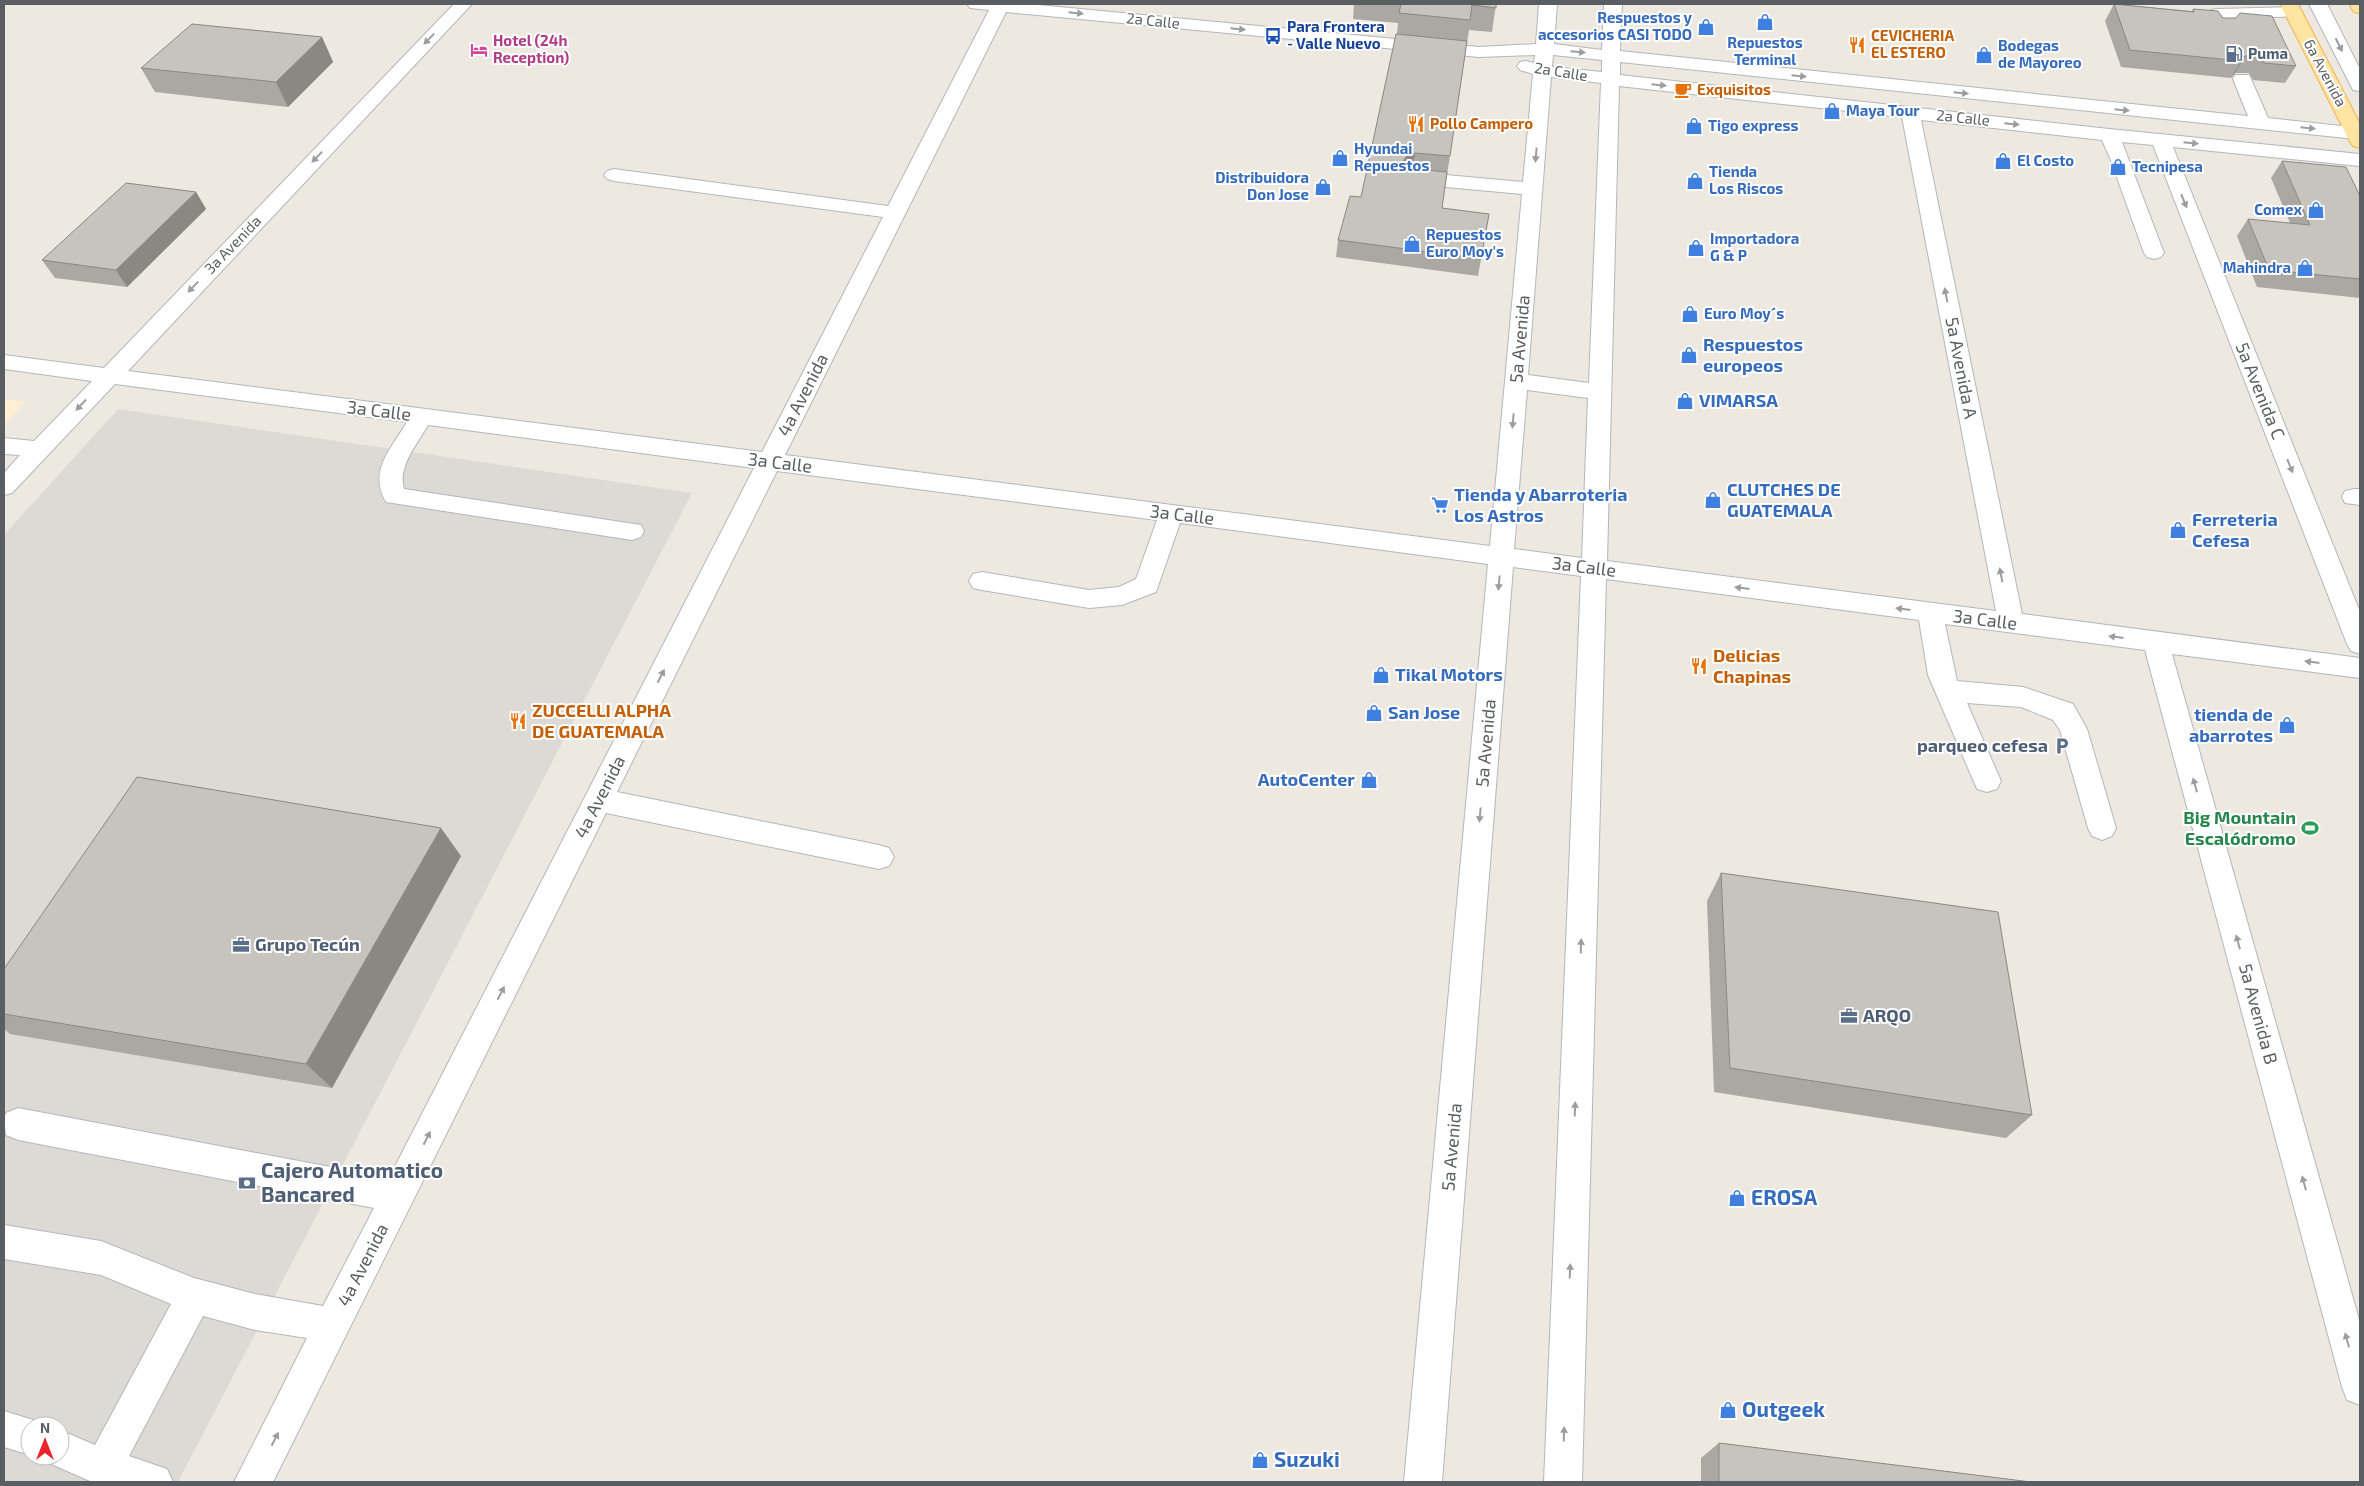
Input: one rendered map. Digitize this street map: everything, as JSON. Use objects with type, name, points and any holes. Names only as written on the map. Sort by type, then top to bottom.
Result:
[{"type":"main road","points":[[2358,4],[2360,8]]},
{"type":"main road","name":"6a Avenida","points":[[2290,8],[2359,136]]},
{"type":"street","name":"3a Avenida","points":[[4,486],[463,4]]},
{"type":"street","name":"5a Avenida","points":[[1423,1482],[1548,4]]},
{"type":"street","points":[[1562,1482],[1613,4]]},
{"type":"street","points":[[2318,4],[2360,86]]},
{"type":"street","name":"2a Calle","points":[[992,5],[1479,52],[1611,67],[2261,124],[2359,136]]},
{"type":"street","name":"4a Avenida","points":[[252,1482],[895,213],[992,5]]},
{"type":"street","points":[[2220,29],[2216,19],[2217,14],[2290,8]]},
{"type":"street","name":"2a Calle","points":[[1611,67],[1910,112],[2109,135],[2360,160]]},
{"type":"street","points":[[2242,79],[2261,124]]},
{"type":"street","name":"5a Avenida A","points":[[1910,112],[2011,623]]},
{"type":"street","points":[[2109,135],[2120,158],[2154,253]]},
{"type":"street","name":"5a Avenida C","points":[[2160,139],[2360,644]]},
{"type":"street","points":[[614,175],[895,213]]},
{"type":"street","points":[[1413,178],[1533,189]]},
{"type":"street","name":"3a Calle","points":[[4,362],[2360,668]]},
{"type":"street","points":[[1516,381],[1600,392]]},
{"type":"street","points":[[422,416],[392,468],[390,482],[395,496],[632,531]]},
{"type":"street","points":[[4,446],[40,449]]},
{"type":"street","points":[[982,581],[1089,599],[1122,596],[1147,585],[1170,514]]},
{"type":"street","points":[[1930,612],[1941,675],[1986,781]]},
{"type":"street","name":"5a Avenida B","points":[[2156,642],[2360,1387]]},
{"type":"street","points":[[1948,691],[2023,697],[2063,712],[2073,729],[2102,828]]},
{"type":"street","points":[[598,800],[879,857]]},
{"type":"street","points":[[18,1124],[398,1196]]},
{"type":"street","points":[[4,1242],[101,1258],[194,1296],[255,1312],[332,1325]]},
{"type":"street","points":[[103,1468],[194,1296]]},
{"type":"street","points":[[4,1429],[20,1433]]},
{"type":"street","points":[[70,1453],[103,1468],[154,1482]]},
{"type":"shaded area","points":[[4,399],[26,402],[4,425]]},
{"type":"shaded area","points":[[118,409],[692,493],[178,1482],[4,1482],[4,535]]},
{"type":"building","points":[[1401,4],[1496,4],[1496,8],[1472,5],[1470,20],[1399,13]]},
{"type":"building","points":[[2114,4],[2194,12],[2193,9],[2218,11],[2223,18],[2236,18],[2240,13],[2272,16],[2296,66],[2264,63],[2259,56],[2245,56],[2241,61],[2130,50]]},
{"type":"building","points":[[192,24],[322,37],[276,82],[141,68]]},
{"type":"building","points":[[1396,34],[1467,41],[1450,156],[1415,153],[1407,156],[1403,161],[1407,166],[1415,169],[1447,172],[1442,208],[1489,214],[1481,259],[1338,240],[1350,196],[1361,197]]},
{"type":"building","points":[[2282,161],[2346,167],[2360,196],[2360,279],[2269,270],[2248,219],[2310,225]]},
{"type":"building","points":[[126,183],[196,192],[116,270],[42,260]]},
{"type":"building","name":"Grupo Tecún","points":[[137,777],[441,828],[306,1064],[4,1014],[4,969]]},
{"type":"building","name":"ARQO","points":[[1721,873],[1998,912],[2032,1115],[1730,1068]]},
{"type":"building","points":[[1719,1443],[2031,1482],[1719,1482]]},
{"type":"place","name":"Repuestos Terminal","points":[[1765,22]]},
{"type":"place","name":"Respuestos y accesorios CASI TODO","points":[[1706,27]]},
{"type":"place","name":"Para Frontera - Valle Nuevo","points":[[1273,36]]},
{"type":"place","name":"CEVICHERIA EL ESTERO","points":[[1857,45]]},
{"type":"place","name":"Hotel (24h Reception)","points":[[479,50]]},
{"type":"place","name":"Puma","points":[[2234,54]]},
{"type":"place","name":"Bodegas de Mayoreo","points":[[1984,55]]},
{"type":"place","name":"Exquisitos","points":[[1683,90]]},
{"type":"place","name":"Maya Tour","points":[[1832,111]]},
{"type":"place","name":"Pollo Campero","points":[[1416,124]]},
{"type":"place","name":"Tigo express","points":[[1694,126]]},
{"type":"place","name":"Hyundai Repuestos","points":[[1340,158]]},
{"type":"place","name":"El Costo","points":[[2003,161]]},
{"type":"place","name":"Tecnipesa","points":[[2118,167]]},
{"type":"place","name":"Tienda Los Riscos","points":[[1695,181]]},
{"type":"place","name":"Distribuidora Don Jose","points":[[1323,187]]},
{"type":"place","name":"Comex","points":[[2316,210]]},
{"type":"place","name":"Repuestos Euro Moy's","points":[[1412,244]]},
{"type":"place","name":"Importadora G & P","points":[[1696,248]]},
{"type":"place","name":"Mahindra","points":[[2305,268]]},
{"type":"place","name":"Euro Moy´s","points":[[1690,314]]},
{"type":"place","name":"Respuestos europeos","points":[[1689,355]]},
{"type":"place","name":"VIMARSA","points":[[1685,401]]},
{"type":"place","name":"CLUTCHES DE GUATEMALA","points":[[1713,500]]},
{"type":"place","name":"Tienda y Abarroteria Los Astros","points":[[1440,505]]},
{"type":"place","name":"Ferreteria Cefesa","points":[[2178,530]]},
{"type":"place","name":"Delicias Chapinas","points":[[1699,666]]},
{"type":"place","name":"Tikal Motors","points":[[1381,675]]},
{"type":"place","name":"San Jose","points":[[1374,713]]},
{"type":"place","name":"ZUCCELLI ALPHA DE GUATEMALA","points":[[518,721]]},
{"type":"place","name":"tienda de abarrotes","points":[[2287,725]]},
{"type":"place","name":"parqueo cefesa","points":[[2062,746]]},
{"type":"place","name":"AutoCenter","points":[[1369,780]]},
{"type":"place","name":"Big Mountain Escalódromo","points":[[2310,828]]},
{"type":"place","name":"Grupo Tecún","points":[[241,945]]},
{"type":"place","name":"ARQO","points":[[1849,1016]]},
{"type":"place","name":"Cajero Automatico Bancared","points":[[247,1183]]},
{"type":"place","name":"EROSA","points":[[1737,1198]]},
{"type":"place","name":"Outgeek","points":[[1728,1410]]},
{"type":"place","name":"Suzuki","points":[[1260,1460]]}]
